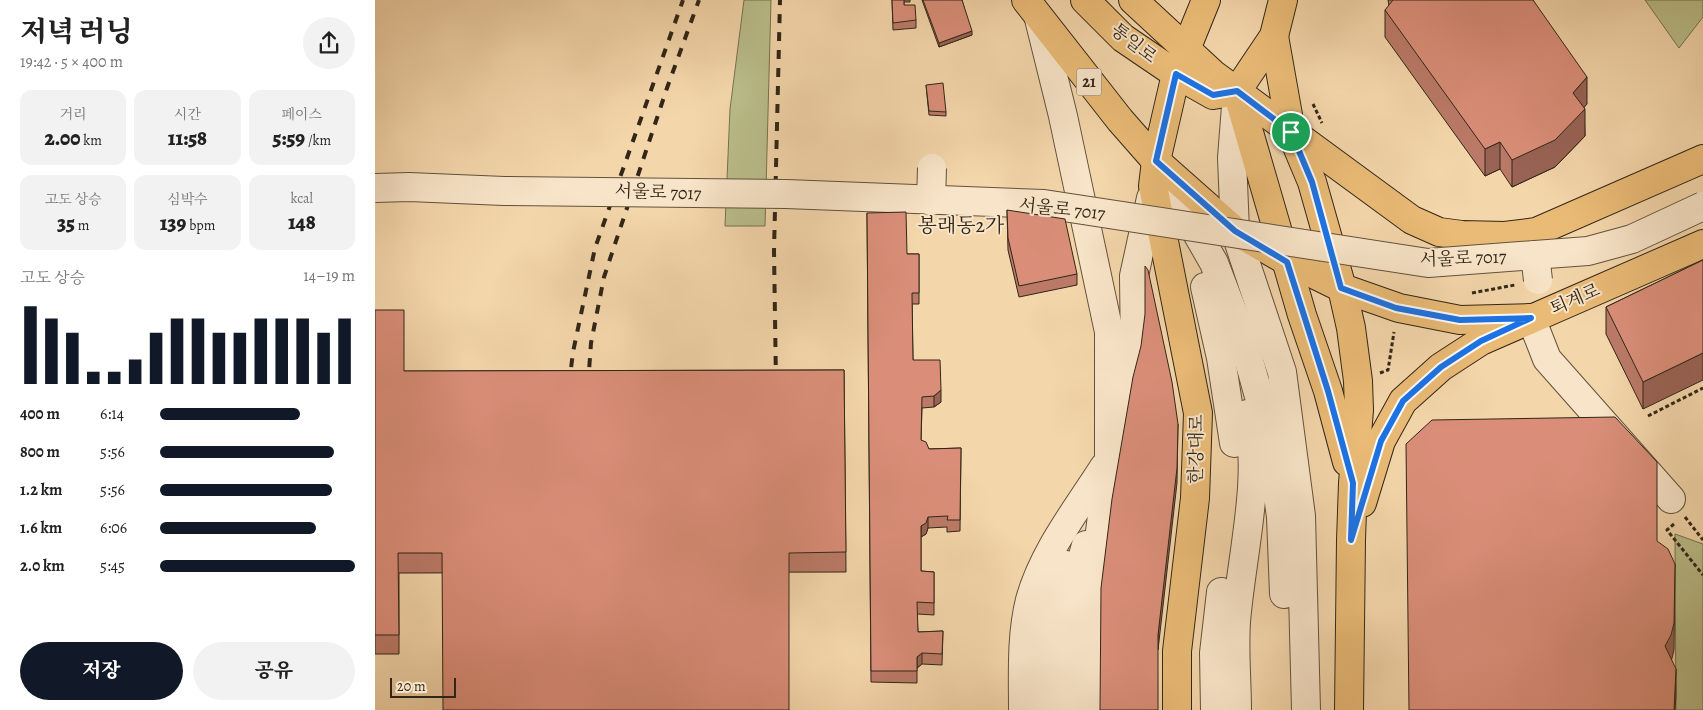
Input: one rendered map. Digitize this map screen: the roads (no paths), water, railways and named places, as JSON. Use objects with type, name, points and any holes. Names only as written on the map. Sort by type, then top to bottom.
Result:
[{"type":"main road","name":"통일로","points":[[1085,0],[1123,38],[1181,62]]},
{"type":"main road","name":"통일로","points":[[1133,0],[1181,62]]},
{"type":"main road","points":[[1154,174],[1181,62],[1206,0]]},
{"type":"main road","points":[[1237,91],[1274,36],[1283,0]]},
{"type":"main road","name":"21","points":[[1033,10],[1154,174]]},
{"type":"main road","points":[[1274,36],[1291,132],[1312,182],[1341,288],[1351,328],[1358,381],[1359,410],[1353,483],[1351,540],[1349,710]]},
{"type":"main road","points":[[1181,62],[1237,91],[1412,220],[1439,232],[1462,235],[1505,236],[1536,232],[1699,163]]},
{"type":"main road","points":[[1237,91],[1287,262],[1328,391],[1353,483]]},
{"type":"main road","name":"퇴계로","points":[[1154,174],[1235,231],[1287,262],[1341,288],[1396,308],[1460,320],[1531,318],[1703,244]]},
{"type":"main road","name":"한강대로","points":[[1154,174],[1198,413],[1195,498],[1177,651],[1177,710]]},
{"type":"main road","points":[[1351,540],[1381,441],[1403,401],[1449,362],[1481,341],[1531,318]]},
{"type":"street","points":[[1033,10],[1063,116],[1109,332],[1109,459],[1096,564],[1093,710]]},
{"type":"street","points":[[1237,91],[1232,158],[1235,231],[1282,372],[1301,516],[1306,710]]},
{"type":"street","points":[[931,201],[932,168]]},
{"type":"street","points":[[1154,174],[1205,287],[1232,359],[1253,437],[1251,490],[1236,623],[1237,710]]},
{"type":"street","points":[[1072,710],[1076,582],[1135,357],[1134,276],[1154,174]]},
{"type":"street","points":[[1154,174],[1215,263],[1243,339],[1270,436],[1281,518],[1289,710]]},
{"type":"street","name":"서울로 7017","points":[[375,177],[409,187]]},
{"type":"street","name":"서울로 7017","points":[[375,200],[409,187]]},
{"type":"street","name":"서울로 7017","points":[[375,188],[785,194],[1044,204],[1428,263],[1536,268],[1632,239],[1703,206]]},
{"type":"street","points":[[1205,287],[1221,358],[1232,424],[1235,476],[1214,653],[1215,710]]},
{"type":"street","points":[[1531,318],[1547,359],[1671,499]]},
{"type":"street","points":[[1023,710],[1024,636],[1031,598],[1050,554],[1109,459]]},
{"type":"street","points":[[1047,710],[1047,651],[1058,583],[1109,459]]},
{"type":"railway","points":[[569,385],[573,352],[595,248],[683,0]]},
{"type":"railway","points":[[588,385],[591,343],[604,277],[667,88],[699,0]]},
{"type":"railway","points":[[776,383],[774,251],[780,0]]},
{"type":"district","name":"봉래동2가","points":[[961,225]]}]
